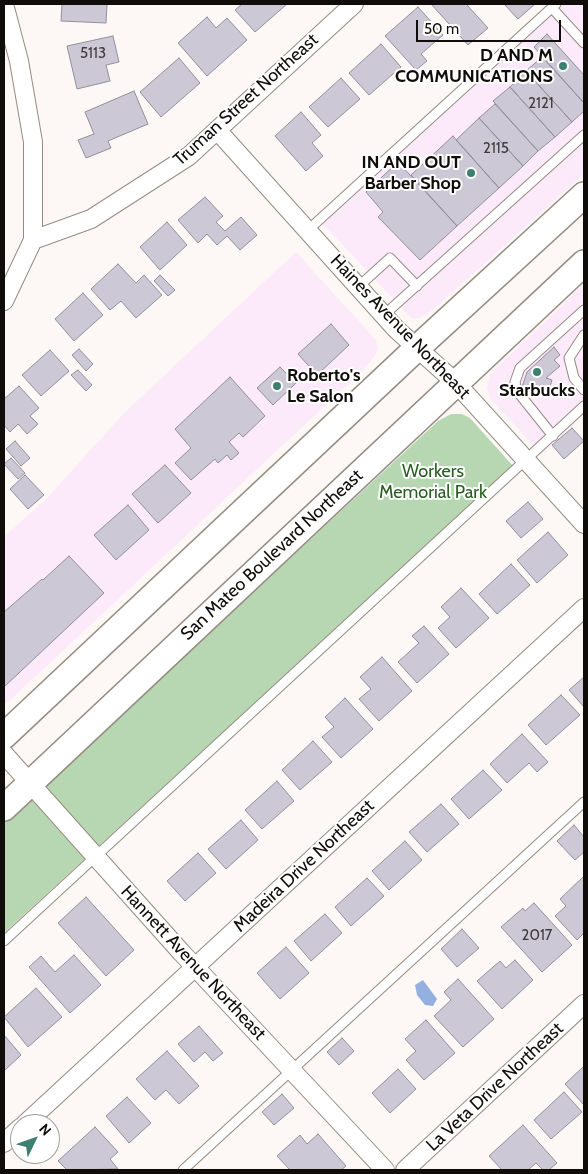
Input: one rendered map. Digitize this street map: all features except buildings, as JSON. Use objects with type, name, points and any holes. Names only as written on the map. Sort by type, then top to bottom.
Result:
[{"type":"main road","points":[[4,736],[416,349],[584,195]]},
{"type":"main road","name":"San Mateo Boulevard Northeast","points":[[4,808],[455,382],[584,263]]},
{"type":"street","points":[[4,4],[11,63],[33,142],[33,240],[4,301]]},
{"type":"street","name":"Truman Street Northeast","points":[[33,240],[91,219],[189,156],[354,4]]},
{"type":"street","name":"Haines Avenue Northeast","points":[[217,130],[384,315],[416,349],[455,382],[584,524]]},
{"type":"street","name":"Madeira Drive Northeast","points":[[36,1114],[584,608]]},
{"type":"street","name":"Hannett Avenue Northeast","points":[[4,754],[195,966],[385,1170]]},
{"type":"street","name":"La Veta Drive Northeast","points":[[405,1170],[584,1004]]},
{"type":"lane","points":[[307,231],[554,6],[584,43]]},
{"type":"lane","points":[[384,315],[584,135]]},
{"type":"lane","points":[[358,287],[390,258],[417,286]]},
{"type":"lane","points":[[552,436],[517,391],[515,382],[520,368],[584,310]]},
{"type":"lane","points":[[584,335],[569,358],[574,378],[584,390]]},
{"type":"lane","points":[[4,941],[584,406]]},
{"type":"lane","points":[[184,1170],[584,802]]},
{"type":"shaded area","points":[[564,4],[584,4],[584,174],[435,308],[421,318],[411,318],[323,224]]},
{"type":"shaded area","points":[[296,252],[376,340],[378,349],[374,357],[360,373],[8,702],[4,703],[4,537],[47,498],[124,413]]},
{"type":"shaded area","points":[[584,284],[584,414],[541,454],[490,398],[487,388],[490,374]]},
{"type":"green space","name":"Workers Memorial Park","points":[[451,414],[462,414],[470,418],[513,466],[4,933],[4,823],[438,421]]},
{"type":"water","points":[[423,980],[437,999],[433,1006],[425,1005],[417,995],[415,985]]},
{"type":"place","name":"D AND M COMMUNICATIONS","points":[[563,66]]},
{"type":"place","name":"IN AND OUT Barber Shop","points":[[471,173]]},
{"type":"place","name":"Starbucks","points":[[537,372]]},
{"type":"place","name":"Roberto's Le Salon","points":[[277,386]]}]
